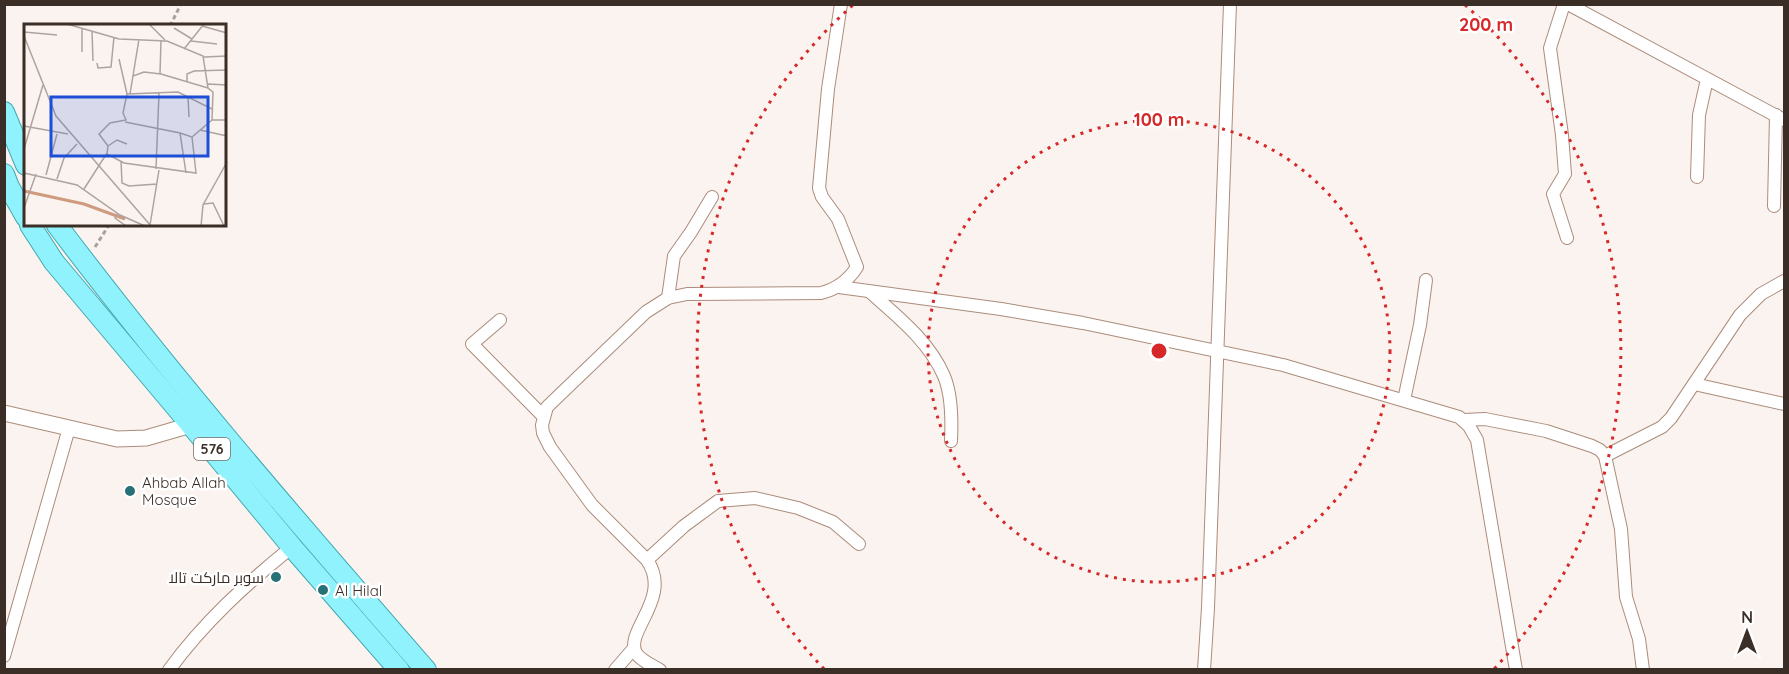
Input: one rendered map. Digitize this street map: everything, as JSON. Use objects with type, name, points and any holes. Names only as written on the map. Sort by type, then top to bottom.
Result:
[{"type":"main road","points":[[4,112],[24,160]]},
{"type":"main road","points":[[4,174],[24,213]]},
{"type":"main road","name":"576","points":[[31,226],[54,262],[292,547],[399,669]]},
{"type":"main road","name":"576","points":[[58,226],[109,293],[229,439],[426,669]]},
{"type":"street","points":[[615,669],[634,648],[654,594],[656,585],[653,568],[592,505],[550,447],[543,433],[543,416],[547,407],[646,312],[668,298],[687,294],[814,294],[830,291],[847,281],[857,267],[838,219],[822,197],[819,188],[828,88],[841,4]]},
{"type":"street","points":[[1204,669],[1230,4]]},
{"type":"street","points":[[1567,238],[1553,194],[1565,174],[1550,48],[1566,4],[1780,118],[1774,206]]},
{"type":"street","points":[[1697,177],[1699,115],[1707,79]]},
{"type":"street","points":[[668,298],[674,256],[712,197]]},
{"type":"street","points":[[1404,400],[1420,325],[1426,280]]},
{"type":"street","points":[[1605,456],[1662,427],[1671,418],[1740,315],[1761,294],[1785,281]]},
{"type":"street","points":[[839,287],[1072,321],[1284,364],[1451,414],[1464,420],[1477,440],[1515,669]]},
{"type":"street","points":[[869,291],[907,325],[930,351],[945,378],[950,404],[951,441]]},
{"type":"street","points":[[500,320],[472,344],[543,416]]},
{"type":"street","points":[[1694,384],[1785,404]]},
{"type":"street","points":[[4,413],[102,437],[131,440],[162,435],[191,424]]},
{"type":"street","points":[[1464,420],[1485,419],[1546,431],[1592,446],[1605,456],[1621,529],[1626,597],[1639,639],[1643,669]]},
{"type":"street","points":[[4,656],[69,428]]},
{"type":"street","points":[[647,560],[684,526],[718,501],[755,498],[798,508],[833,522],[859,544]]},
{"type":"street","points":[[169,669],[192,640],[235,594],[292,547]]},
{"type":"street","points":[[634,648],[642,660],[660,669]]},
{"type":"path","points":[[172,24],[181,4]]},
{"type":"path","points":[[82,257],[97,245],[108,226]]},
{"type":"place","name":"Ahbab Allah Mosque","points":[[130,491]]},
{"type":"place","name":"سوبر ماركت تالا","points":[[276,577]]},
{"type":"place","name":"Al Hilal","points":[[323,590]]}]
